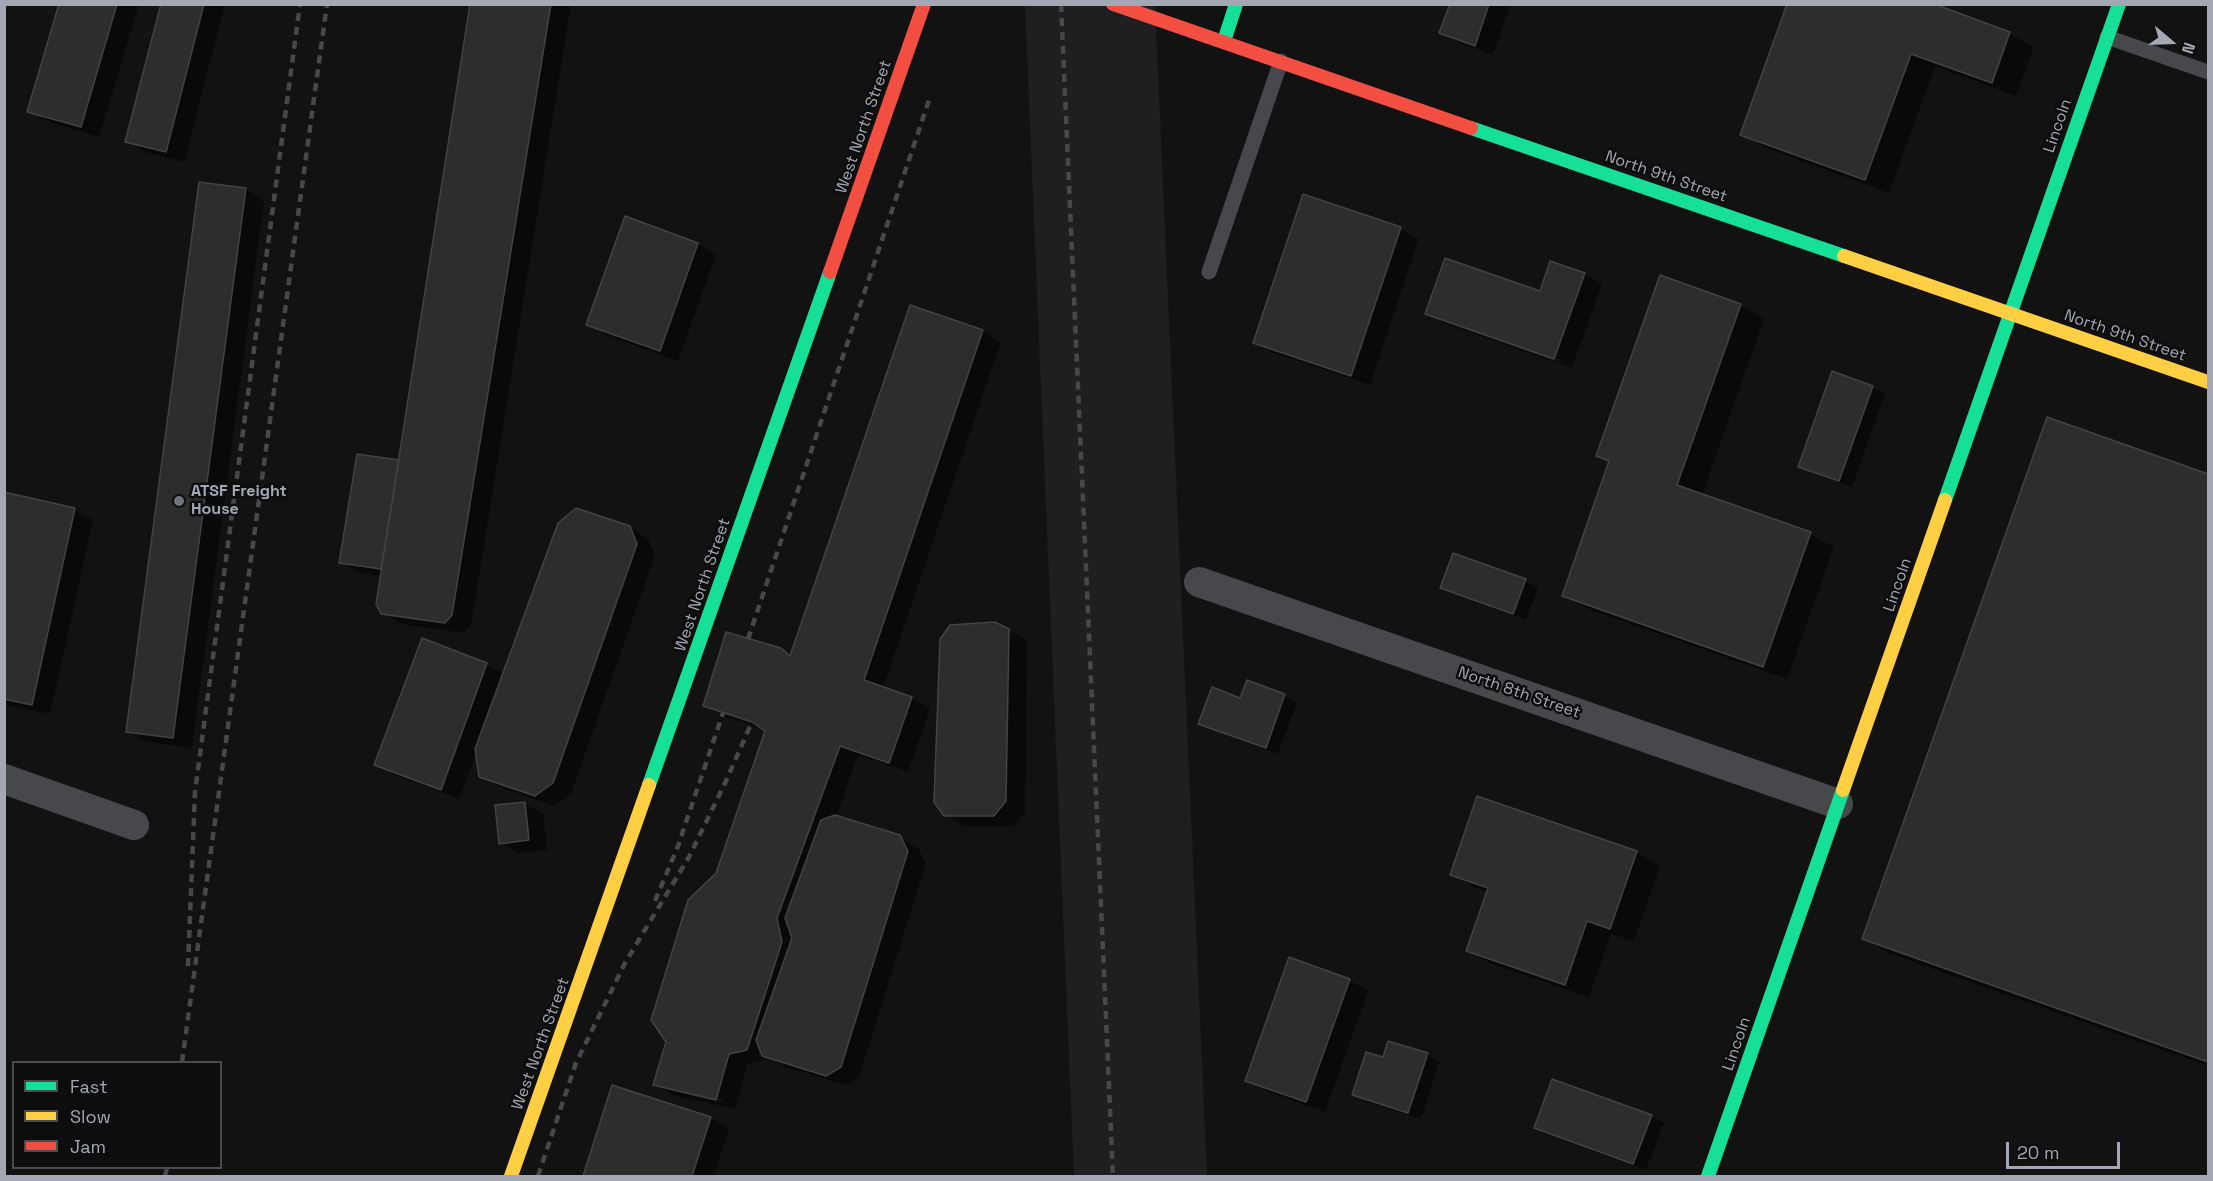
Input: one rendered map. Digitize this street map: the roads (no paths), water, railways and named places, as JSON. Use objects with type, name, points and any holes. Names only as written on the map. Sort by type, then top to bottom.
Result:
[{"type":"street","name":"West North Street","points":[[511,1176],[924,4]]},
{"type":"street","name":"North 9th Street","points":[[1113,4],[2208,382]]},
{"type":"street","points":[[1224,41],[1236,4]]},
{"type":"street","name":"Lincoln","points":[[1708,1176],[2119,4]]},
{"type":"street","name":"North 8th Street","points":[[1199,582],[1839,804]]},
{"type":"street","points":[[4,779],[134,825]]},
{"type":"lane","points":[[2107,37],[2208,72]]},
{"type":"lane","points":[[1209,272],[1281,61]]},
{"type":"railway","points":[[188,966],[195,792],[300,4]]},
{"type":"railway","points":[[182,1061],[327,4]]},
{"type":"railway","points":[[1061,4],[1113,1176]]},
{"type":"railway","points":[[748,639],[929,100]]},
{"type":"railway","points":[[655,901],[678,846],[723,713]]},
{"type":"railway","points":[[538,1176],[576,1063],[625,963],[689,857],[752,722]]},
{"type":"railway","points":[[165,1176],[167,1169]]},
{"type":"place","name":"ATSF Freight House","points":[[179,501]]}]
